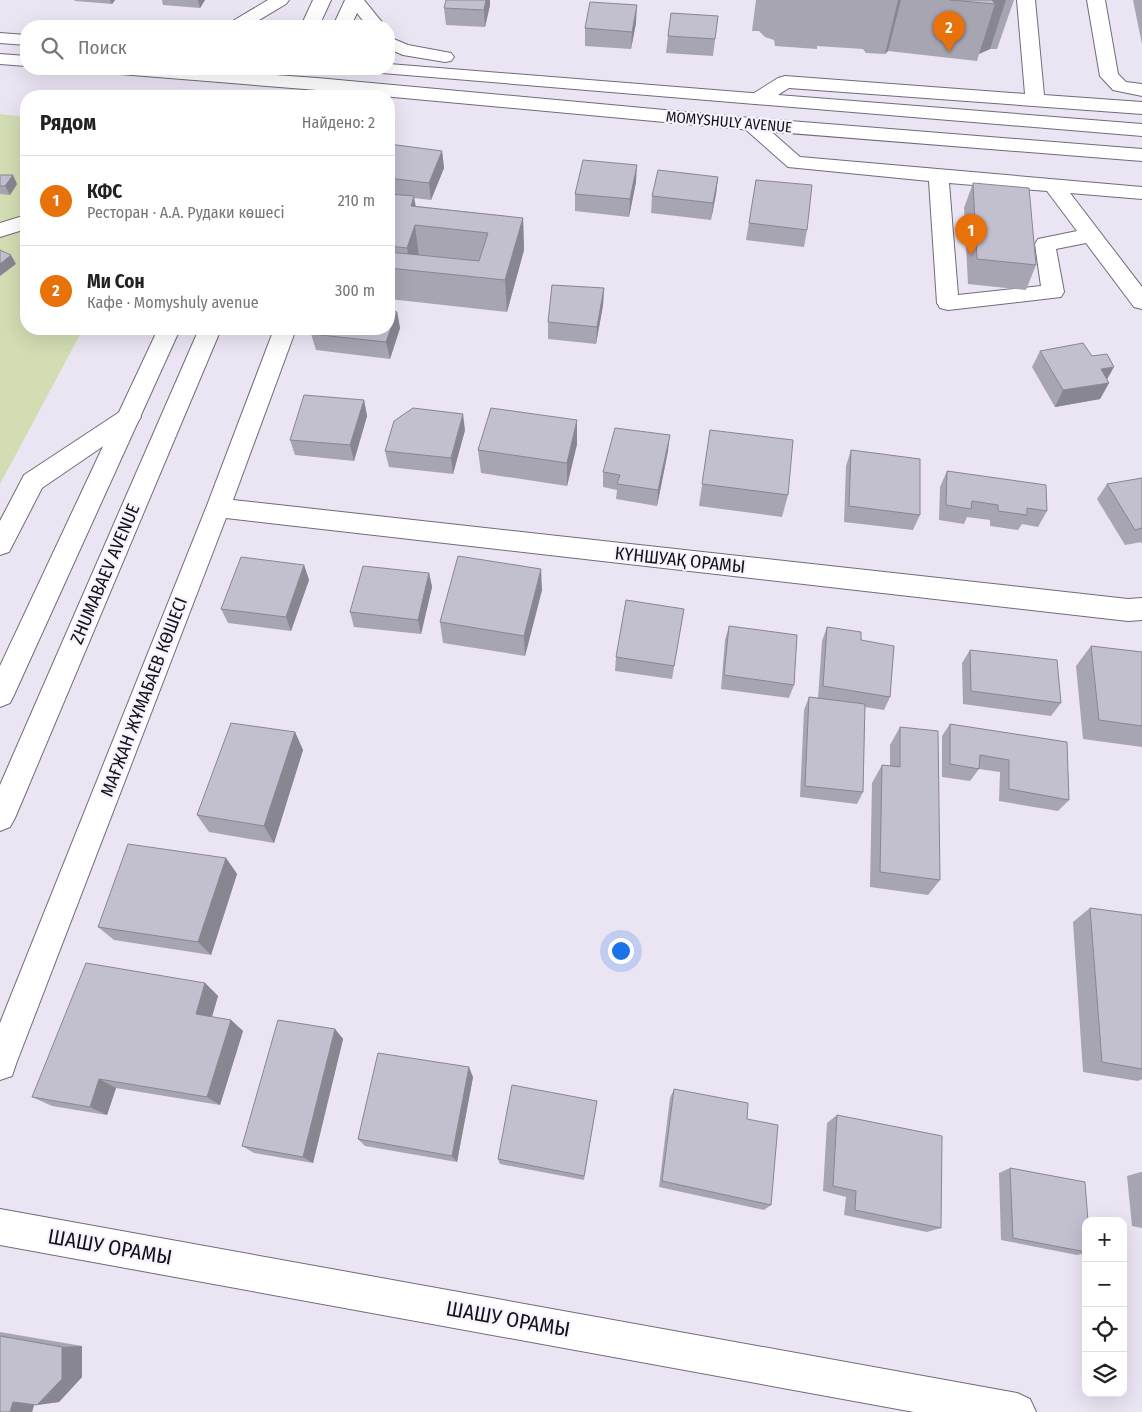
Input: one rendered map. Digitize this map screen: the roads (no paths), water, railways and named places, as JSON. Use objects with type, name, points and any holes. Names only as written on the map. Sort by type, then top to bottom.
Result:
[{"type":"main road","points":[[247,20],[280,0]]},
{"type":"main road","points":[[313,20],[322,0]]},
{"type":"main road","points":[[345,20],[354,0],[371,20]]},
{"type":"main road","points":[[1026,0],[1035,100]]},
{"type":"main road","points":[[1096,0],[1109,76],[1120,86],[1142,90]]},
{"type":"main road","points":[[0,38],[20,40]]},
{"type":"main road","points":[[395,45],[403,50],[420,54],[462,59],[513,69],[565,84]]},
{"type":"main road","points":[[0,59],[20,61]]},
{"type":"main road","name":"MOMYSHULY AVENUE","points":[[395,70],[1142,130]]},
{"type":"main road","points":[[196,75],[284,82]]},
{"type":"main road","name":"MOMYSHULY AVENUE","points":[[284,82],[391,90]]},
{"type":"main road","points":[[758,99],[785,82],[1142,108]]},
{"type":"main road","name":"MOMYSHULY AVENUE","points":[[395,90],[751,124],[1142,155]]},
{"type":"main road","points":[[751,124],[795,162],[1142,193]]},
{"type":"main road","points":[[939,175],[948,303],[1053,292],[1045,244],[1092,235]]},
{"type":"main road","points":[[1054,186],[1142,302]]},
{"type":"main road","points":[[0,230],[20,224]]},
{"type":"main road","points":[[0,695],[167,335]]},
{"type":"main road","name":"ZHUMABAEV AVENUE","points":[[0,818],[207,335]]},
{"type":"main road","name":"МАҒЖАН ЖҰМАБАЕВ КӨШЕСІ","points":[[0,1064],[218,508],[283,335]]},
{"type":"main road","points":[[0,545],[33,482],[129,417]]},
{"type":"main road","name":"КҮНШУАҚ ОРАМЫ","points":[[218,508],[1128,610],[1142,609]]},
{"type":"main road","name":"ШАШУ ОРАМЫ","points":[[0,1227],[1016,1412]]},
{"type":"place","name":"Ми Сон","points":[[949,52]]},
{"type":"place","name":"КФС","points":[[971,255]]}]
